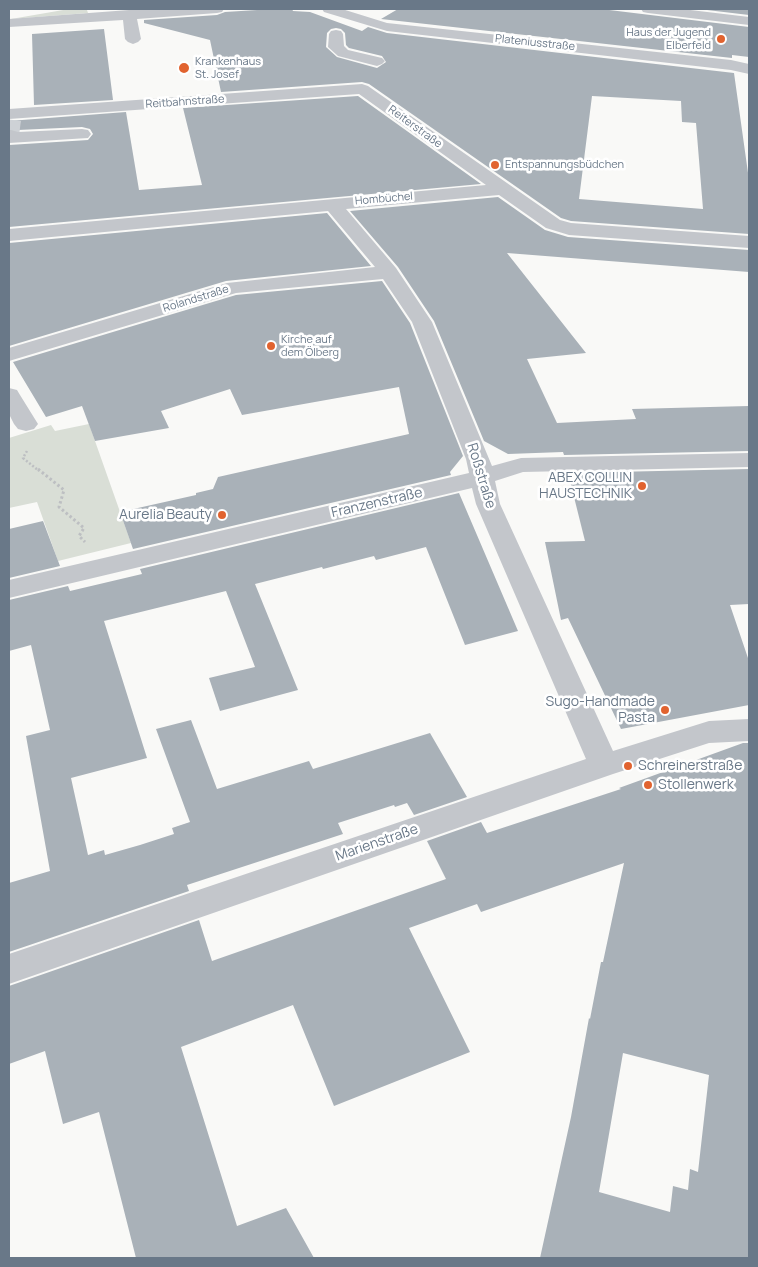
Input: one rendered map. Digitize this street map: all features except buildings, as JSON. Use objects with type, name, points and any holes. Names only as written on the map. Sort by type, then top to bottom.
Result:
[{"type":"street","points":[[9,14],[38,9]]},
{"type":"street","points":[[9,23],[217,9]]},
{"type":"street","name":"Plateniusstraße","points":[[329,9],[387,27],[731,65],[747,70]]},
{"type":"street","points":[[648,9],[749,21]]},
{"type":"street","points":[[129,14],[133,39]]},
{"type":"street","points":[[336,34],[336,47],[344,53],[376,57],[362,89]]},
{"type":"street","name":"Reitbahnstraße","points":[[11,127],[362,89]]},
{"type":"street","name":"Reiterstraße","points":[[362,89],[501,189]]},
{"type":"street","points":[[11,127],[82,134]]},
{"type":"street","points":[[501,189],[553,224],[569,229],[749,242]]},
{"type":"street","name":"Hombüchel","points":[[9,235],[501,189]]},
{"type":"street","name":"Roßstraße","points":[[332,204],[389,272],[422,322],[478,459],[488,504],[604,765]]},
{"type":"street","name":"Rolandstraße","points":[[9,356],[234,287],[389,272]]},
{"type":"street","points":[[9,394],[26,424]]},
{"type":"street","name":"Franzenstraße","points":[[9,589],[455,485],[520,465],[749,460]]},
{"type":"street","name":"Marienstraße","points":[[9,969],[604,765],[709,732],[749,730]]},
{"type":"path","points":[[26,424],[44,425],[23,458],[64,490],[58,507],[84,528],[79,536],[93,548],[100,568]]},
{"type":"shaded area","points":[[69,9],[90,9],[87,10],[88,13],[11,19]]},
{"type":"shaded area","points":[[89,424],[131,543],[58,561],[37,502],[9,508],[9,438],[51,425],[55,431]]},
{"type":"tunnel","points":[[11,135],[13,120]]},
{"type":"place","name":"Haus der Jugend Elberfeld","points":[[721,39]]},
{"type":"place","name":"Krankenhaus St. Josef","points":[[184,68]]},
{"type":"place","name":"Entspannungsbüdchen","points":[[495,165]]},
{"type":"place","name":"Kirche auf dem Ölberg","points":[[271,346]]},
{"type":"place","name":"ABEX COLLIN HAUSTECHNIK","points":[[642,486]]},
{"type":"place","name":"Aurelia Beauty","points":[[222,515]]},
{"type":"place","name":"Sugo-Handmade Pasta","points":[[665,710]]},
{"type":"place","name":"Schreinerstraße","points":[[628,766]]},
{"type":"place","name":"Stollenwerk","points":[[648,785]]}]
